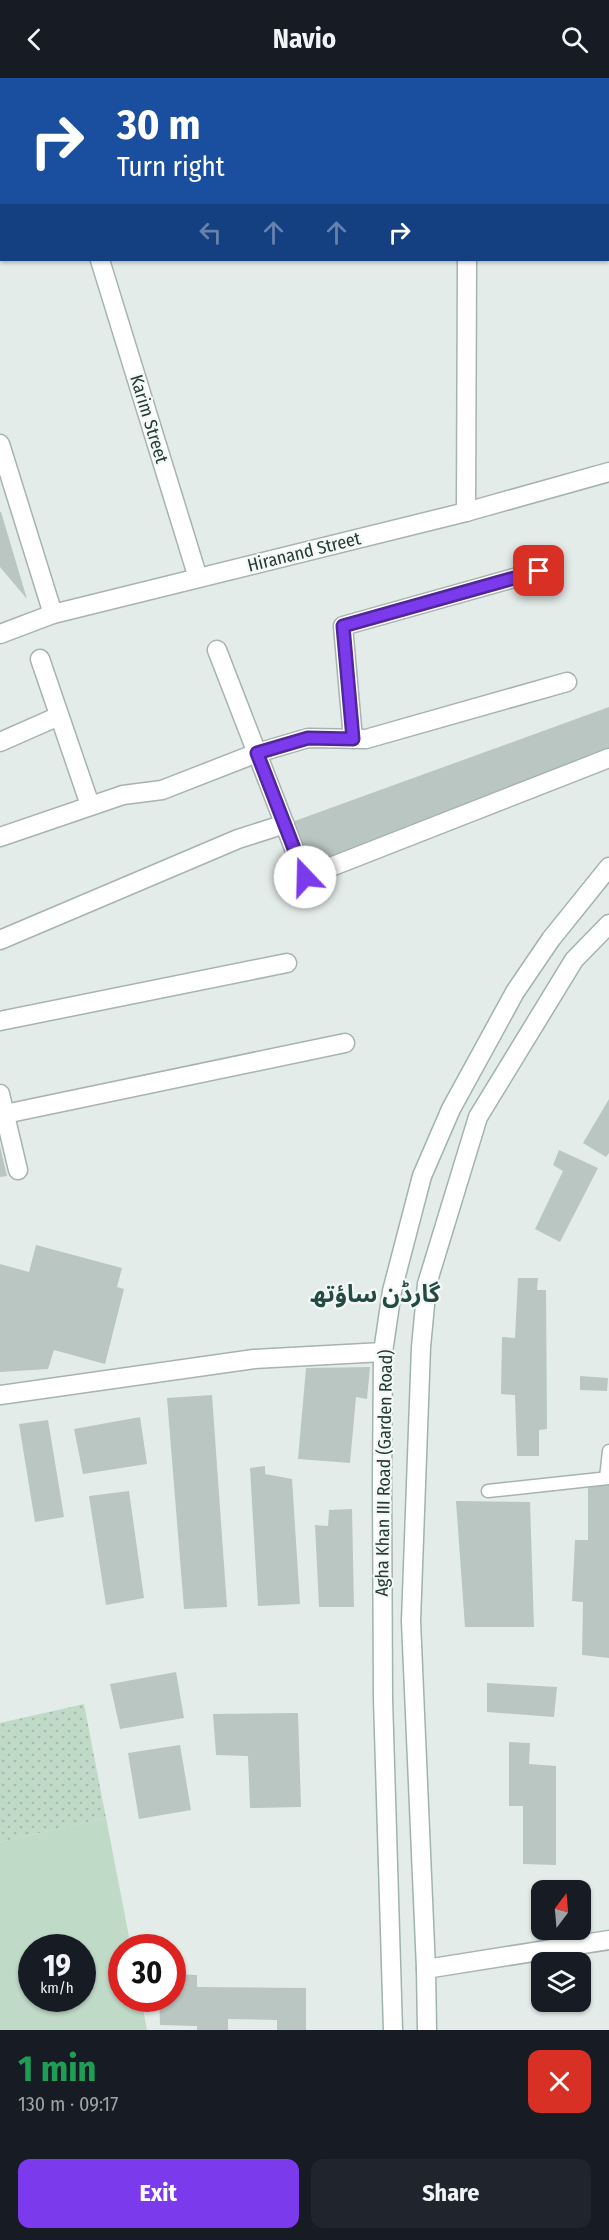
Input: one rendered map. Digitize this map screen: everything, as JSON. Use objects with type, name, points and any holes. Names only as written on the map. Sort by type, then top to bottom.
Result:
[{"type":"street","name":"Karim Street","points":[[100,261],[198,579]]},
{"type":"street","points":[[466,261],[466,512]]},
{"type":"street","points":[[0,444],[53,614]]},
{"type":"street","name":"Hiranand Street","points":[[0,634],[53,614],[466,512],[609,472]]},
{"type":"street","points":[[353,739],[343,626],[539,571]]},
{"type":"street","points":[[218,650],[305,877],[609,758]]},
{"type":"street","points":[[39,658],[90,805]]},
{"type":"street","points":[[0,837],[123,795],[162,790],[257,753],[308,738],[366,739],[567,682]]},
{"type":"street","points":[[0,742],[59,716]]},
{"type":"street","points":[[0,940],[238,839],[285,824]]},
{"type":"street","name":"Agha Khan III Road (Garden Road)","points":[[393,2030],[383,1698],[383,1352],[392,1291],[405,1235],[423,1176],[451,1109],[515,992],[550,939],[609,867]]},
{"type":"street","name":"Agha Khan III Road (Garden Road)","points":[[427,2030],[411,1622],[421,1347],[427,1284],[478,1117],[574,960],[609,924]]},
{"type":"street","points":[[0,1021],[287,963]]},
{"type":"street","points":[[5,1114],[345,1043]]},
{"type":"street","points":[[0,1094],[18,1170]]},
{"type":"street","points":[[0,1395],[254,1359],[383,1352]]},
{"type":"street","points":[[426,1969],[609,1940]]},
{"type":"lane","points":[[488,1491],[608,1478],[609,1451]]},
{"type":"green space","points":[[84,1704],[106,1818],[0,1842],[0,1723]]},
{"type":"green space","points":[[106,1818],[128,1934],[108,1934],[108,2012],[144,2012],[147,2030],[0,2030],[0,1842]]},
{"type":"building","points":[[1,512],[27,599],[0,567]]},
{"type":"building","points":[[609,707],[609,754],[311,870],[292,822]]},
{"type":"building","points":[[609,1099],[609,1153],[606,1157],[583,1143]]},
{"type":"building","points":[[0,1146],[7,1176],[0,1177]]},
{"type":"building","points":[[559,1150],[598,1168],[560,1242],[535,1229],[563,1171],[553,1165]]},
{"type":"building","points":[[36,1245],[122,1268],[117,1287],[124,1289],[105,1364],[54,1350],[48,1369],[0,1372],[0,1264],[29,1272]]},
{"type":"building","points":[[518,1278],[538,1278],[537,1290],[546,1290],[547,1429],[539,1430],[539,1456],[517,1456],[515,1395],[501,1394],[502,1337],[515,1338]]},
{"type":"building","points":[[370,1367],[367,1399],[356,1397],[350,1463],[298,1459],[306,1368]]},
{"type":"building","points":[[580,1376],[608,1378],[607,1391],[580,1390]]},
{"type":"building","points":[[212,1395],[227,1607],[184,1609],[167,1398]]},
{"type":"building","points":[[140,1417],[147,1464],[83,1474],[74,1429]]},
{"type":"building","points":[[48,1420],[64,1517],[35,1522],[19,1424]]},
{"type":"building","points":[[265,1466],[265,1474],[292,1479],[300,1604],[258,1606],[250,1468]]},
{"type":"building","points":[[609,1485],[609,1658],[582,1655],[583,1602],[572,1601],[575,1540],[588,1540],[588,1486]]},
{"type":"building","points":[[129,1491],[144,1598],[106,1605],[89,1496]]},
{"type":"building","points":[[456,1501],[530,1502],[534,1627],[465,1627]]},
{"type":"building","points":[[352,1509],[354,1607],[319,1607],[315,1525],[328,1526],[329,1510]]},
{"type":"building","points":[[176,1672],[184,1718],[120,1729],[110,1684]]},
{"type":"building","points":[[487,1683],[557,1687],[554,1717],[487,1712]]},
{"type":"building","points":[[298,1713],[301,1807],[250,1808],[248,1756],[216,1755],[213,1714]]},
{"type":"building","points":[[509,1742],[530,1743],[529,1764],[556,1766],[556,1865],[523,1864],[523,1806],[509,1806]]},
{"type":"building","points":[[180,1745],[191,1810],[139,1819],[128,1753]]},
{"type":"building","points":[[186,1975],[197,1975],[197,1987],[306,1988],[306,2030],[277,2030],[277,2020],[228,2019],[228,2030],[197,2030],[197,2026],[160,2025],[160,2012],[186,2012]]},
{"type":"district","name":"گارڈن ساؤتھ","points":[[375,1294]]},
{"type":"route","points":[[305,877],[257,753],[308,738],[353,739],[343,626],[539,571]]}]
